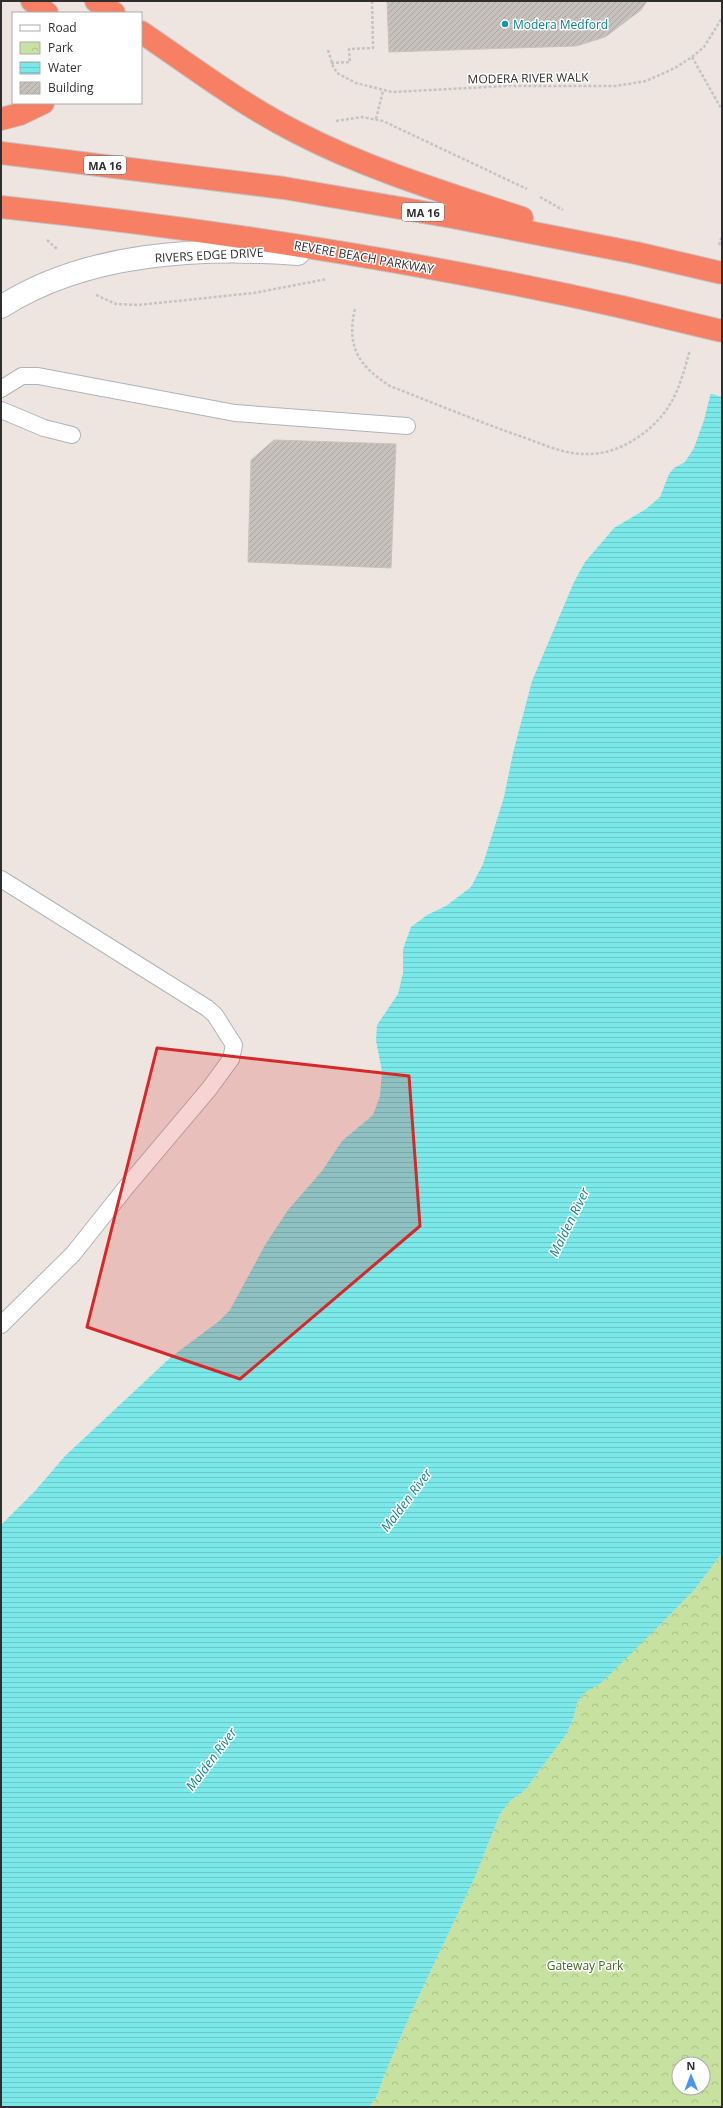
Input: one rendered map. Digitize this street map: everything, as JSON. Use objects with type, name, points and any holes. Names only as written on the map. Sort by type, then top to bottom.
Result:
[{"type":"highway","points":[[32,1],[46,12]]},
{"type":"highway","points":[[96,1],[112,12]]},
{"type":"highway","points":[[142,33],[276,122],[332,149],[398,175],[495,210],[636,253]]},
{"type":"highway","points":[[1,119],[20,114],[41,104]]},
{"type":"highway","name":"MA 16","points":[[1,153],[120,166],[292,190],[452,217],[636,253],[722,273]]},
{"type":"highway","name":"REVERE BEACH PARKWAY","points":[[1,207],[226,235],[402,263],[476,276],[622,307],[722,331]]},
{"type":"main road","name":"RIVERS EDGE DRIVE","points":[[1,307],[45,284],[76,272],[160,256],[222,252],[284,253],[402,263]]},
{"type":"lane","points":[[1,390],[22,376],[38,376],[235,413],[407,426]]},
{"type":"lane","points":[[1,410],[44,428],[72,435]]},
{"type":"lane","points":[[1,879],[207,1008],[215,1015],[234,1045],[232,1059],[209,1089],[128,1185],[73,1254],[1,1325]]},
{"type":"path","points":[[331,63],[350,62],[349,49],[373,48],[372,1]]},
{"type":"path","name":"MODERA RIVER WALK","points":[[328,50],[331,63],[338,73],[345,78],[383,91],[403,93],[487,87],[616,86],[646,81],[675,68],[692,58],[714,34],[722,18]]},
{"type":"path","points":[[692,58],[722,110]]},
{"type":"path","points":[[376,119],[383,91]]},
{"type":"path","points":[[718,251],[722,236]]},
{"type":"path","points":[[355,310],[352,331],[356,353],[368,371],[390,386],[494,427],[564,451],[585,454],[610,450],[623,445],[634,440],[656,422],[672,400],[678,387],[690,348]]},
{"type":"highlighted area","points":[[157,1048],[409,1076],[420,1226],[240,1379],[87,1327]]},
{"type":"green space","name":"Gateway Park","points":[[722,1553],[722,2107],[369,2107],[377,2096],[410,2015],[475,1877],[500,1814],[510,1801],[525,1790],[565,1736],[573,1720],[577,1703],[583,1694],[602,1681],[695,1589]]},
{"type":"water","name":"Malden River","points":[[722,349],[722,1553],[695,1589],[662,1623],[602,1682],[583,1694],[577,1703],[573,1720],[565,1736],[525,1790],[510,1801],[500,1814],[475,1877],[410,2015],[377,2096],[369,2107],[1,2107],[1,1525],[35,1491],[65,1456],[171,1357],[218,1322],[230,1310],[265,1245],[288,1210],[322,1171],[342,1141],[373,1115],[380,1096],[382,1071],[376,1041],[377,1025],[398,994],[403,973],[403,949],[411,927],[427,915],[446,906],[471,887],[483,864],[504,797],[513,753],[532,681],[574,582],[585,562],[614,528],[646,509],[660,497],[669,474],[674,468],[685,462],[694,448],[704,420]]},
{"type":"pier","points":[[722,347],[722,397],[709,393]]},
{"type":"building","name":"Modera Medford","points":[[387,1],[647,1],[641,10],[605,37],[576,46],[389,52]]},
{"type":"building","points":[[274,440],[396,444],[391,568],[248,562],[251,460]]},
{"type":"place","name":"Modera Medford","points":[[505,24]]}]
